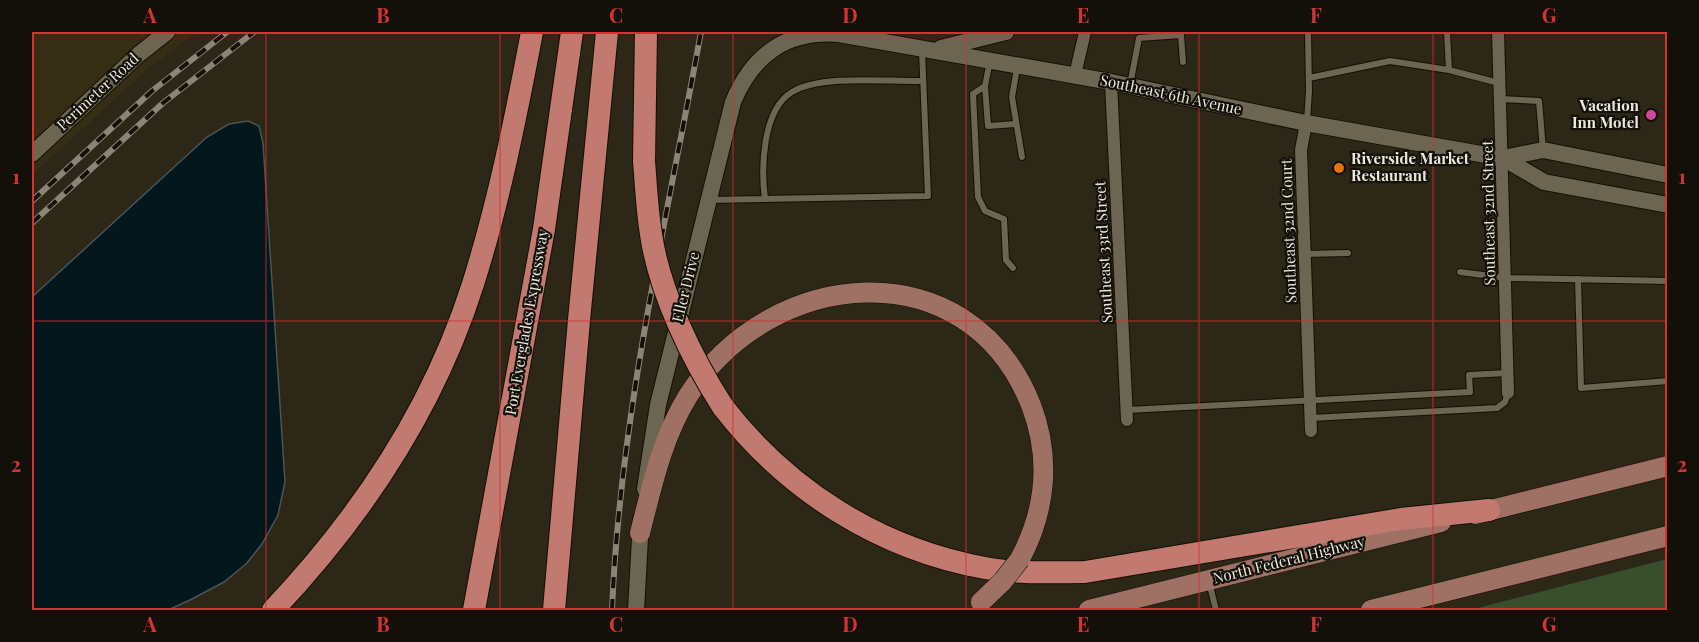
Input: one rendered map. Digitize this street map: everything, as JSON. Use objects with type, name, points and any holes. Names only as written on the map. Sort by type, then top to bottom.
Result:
[{"type":"highway","points":[[273,610],[329,548],[359,507],[387,466],[435,377],[469,295],[487,237],[532,32]]},
{"type":"highway","name":"Port Everglades Expressway","points":[[474,609],[544,229],[572,32]]},
{"type":"highway","points":[[554,610],[607,32]]},
{"type":"highway","points":[[646,32],[644,161],[651,236],[673,311],[706,380],[747,437],[784,474],[859,525],[938,557],[986,568],[1033,573],[1094,571],[1401,519],[1490,510]]},
{"type":"main road","points":[[640,533],[670,430],[688,396],[713,364],[742,337],[770,320],[801,306],[845,294],[889,294],[934,304],[972,324],[994,345],[1022,386],[1039,430],[1044,476],[1037,519],[1020,559],[1003,581],[975,606]]},
{"type":"main road","name":"North Federal Highway","points":[[1089,610],[1668,466]]},
{"type":"main road","points":[[1371,610],[1668,536]]},
{"type":"street","name":"Perimeter Road","points":[[32,154],[138,55],[167,32]]},
{"type":"street","points":[[868,39],[899,32]]},
{"type":"street","points":[[928,48],[1006,32]]},
{"type":"street","points":[[1075,75],[1085,32]]},
{"type":"street","name":"Southeast 32nd Street","points":[[1498,32],[1508,393]]},
{"type":"street","name":"Eller Drive","points":[[636,610],[640,533],[658,405],[733,102],[757,63],[774,48],[796,37],[819,33],[840,33]]},
{"type":"street","name":"Southeast 6th Avenue","points":[[840,33],[1075,75],[1306,123],[1503,158],[1544,182],[1668,205]]},
{"type":"street","name":"Southeast 33rd Street","points":[[1111,82],[1127,415]]},
{"type":"street","name":"Southeast 32nd Court","points":[[1306,123],[1301,150],[1311,424]]},
{"type":"street","name":"Southeast 6th Avenue","points":[[1503,158],[1543,150],[1668,175]]},
{"type":"lane","name":"Southeast 32nd Court","points":[[1306,123],[1309,78],[1308,32]]},
{"type":"lane","points":[[1447,32],[1449,70]]},
{"type":"lane","points":[[1130,86],[1139,38],[1181,35],[1183,62]]},
{"type":"lane","points":[[708,200],[928,196],[923,81],[928,48]]},
{"type":"lane","points":[[990,60],[985,86],[988,126],[1015,124]]},
{"type":"lane","points":[[1309,78],[1390,61],[1449,70],[1500,83]]},
{"type":"lane","points":[[1018,65],[1012,97],[1022,157]]},
{"type":"lane","points":[[765,199],[762,176],[768,130],[778,108],[790,93],[823,82],[923,81]]},
{"type":"lane","points":[[985,86],[973,94],[978,197],[985,211],[1005,219],[1006,260],[1013,268]]},
{"type":"lane","points":[[1500,99],[1539,101],[1543,150]]},
{"type":"lane","points":[[1305,255],[1348,253]]},
{"type":"lane","points":[[1460,272],[1506,278],[1668,281]]},
{"type":"lane","points":[[1578,279],[1581,388],[1668,381]]},
{"type":"lane","points":[[1127,415],[1310,400],[1470,392],[1469,375],[1508,373]]},
{"type":"lane","points":[[1311,424],[1497,408],[1505,402],[1508,393]]},
{"type":"lane","points":[[1209,580],[1216,610]]},
{"type":"shaded area","points":[[32,32],[198,32],[150,67],[32,175]]},
{"type":"shaded area","points":[[248,121],[259,126],[263,143],[285,482],[278,515],[262,544],[246,564],[224,582],[168,610],[32,610],[32,297],[207,137],[229,124]]},
{"type":"green space","points":[[1667,559],[1667,610],[1470,610]]},
{"type":"railway","points":[[32,201],[152,91],[227,32]]},
{"type":"railway","points":[[32,223],[163,103],[254,32]]},
{"type":"railway","points":[[612,610],[624,464],[634,392],[701,32]]},
{"type":"place","name":"Vacation Inn Motel","points":[[1651,115]]},
{"type":"place","name":"Riverside Market Restaurant","points":[[1339,168]]}]
